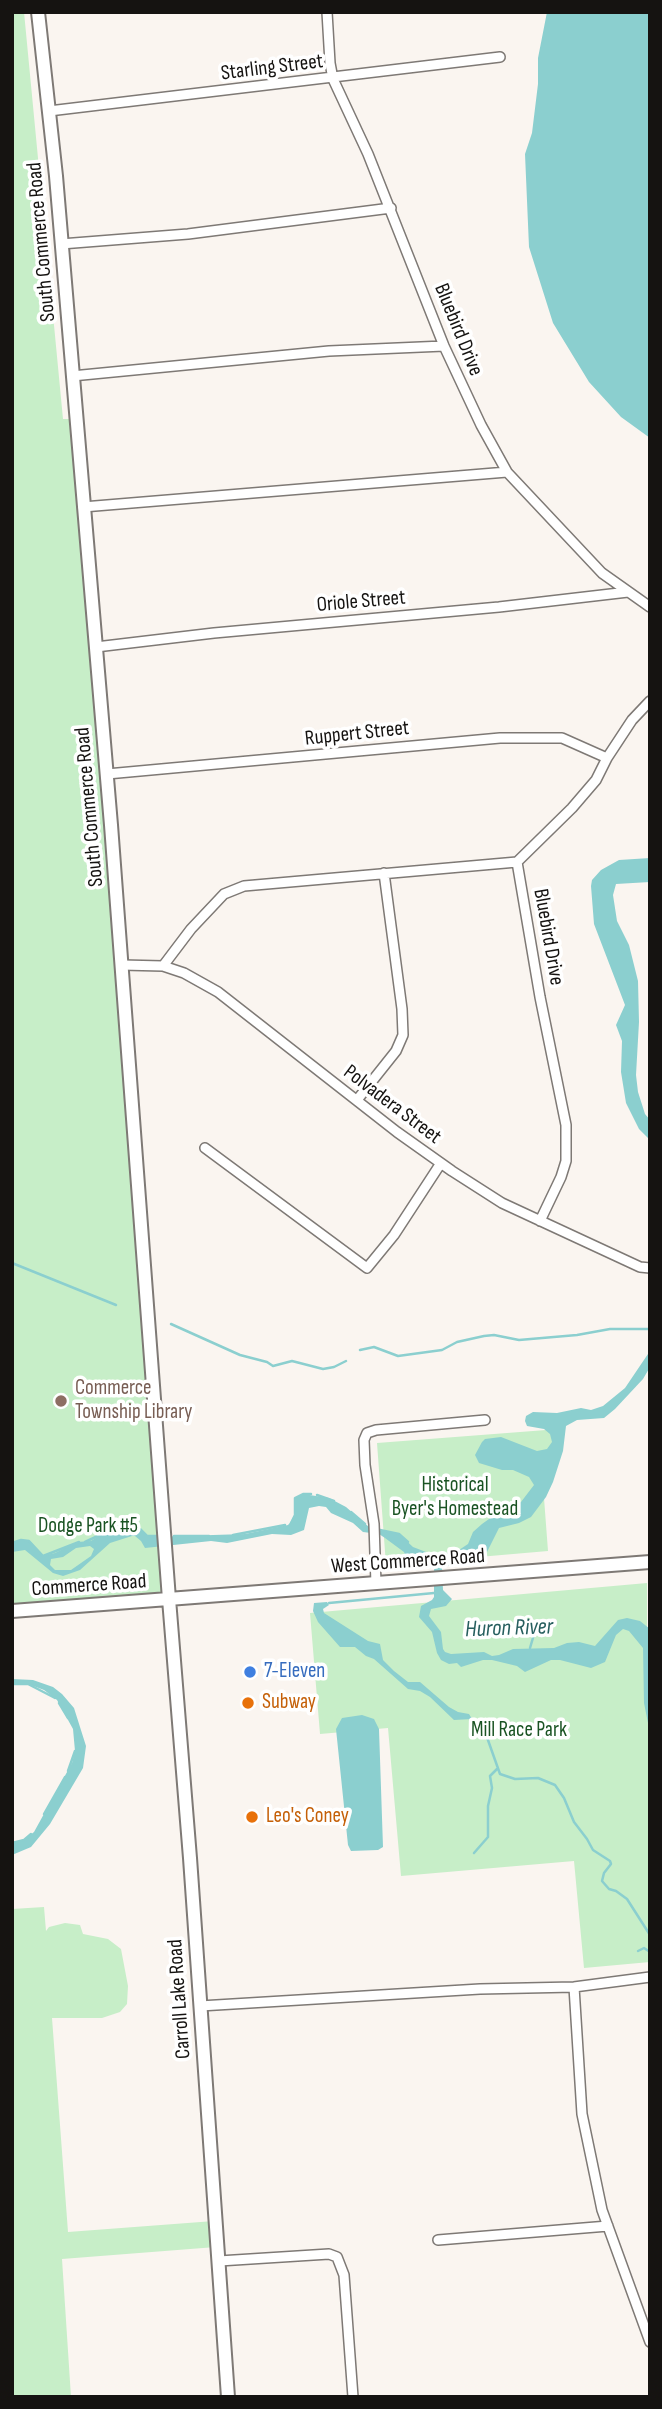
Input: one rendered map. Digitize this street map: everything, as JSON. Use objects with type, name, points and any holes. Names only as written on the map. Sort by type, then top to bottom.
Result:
[{"type":"street","name":"South Commerce Road","points":[[38,12],[107,774],[169,1599]]},
{"type":"street","name":"Bluebird Drive","points":[[327,12],[333,79],[391,208],[444,346],[481,425],[507,472],[602,573],[650,607]]},
{"type":"street","name":"Starling Street","points":[[49,111],[500,57]]},
{"type":"street","points":[[61,244],[188,234],[391,208]]},
{"type":"street","points":[[72,376],[329,351],[444,346]]},
{"type":"street","points":[[83,507],[507,472]]},
{"type":"street","name":"Oriole Street","points":[[96,647],[628,592]]},
{"type":"street","name":"Bluebird Drive","points":[[540,1221],[566,1161],[566,1125],[517,862],[572,808],[596,780],[632,720],[650,701]]},
{"type":"street","name":"Ruppert Street","points":[[107,774],[500,738],[562,738],[607,758]]},
{"type":"street","points":[[163,966],[191,929],[224,894],[244,886],[517,862]]},
{"type":"street","points":[[357,1100],[396,1051],[402,1035],[402,1009],[384,873]]},
{"type":"street","name":"Polvadera Street","points":[[122,965],[163,966],[184,973],[218,992],[441,1163],[502,1203],[640,1267],[650,1268]]},
{"type":"street","points":[[205,1148],[367,1268],[394,1235],[441,1163]]},
{"type":"street","points":[[376,1584],[374,1524],[365,1465],[364,1440],[367,1433],[485,1419]]},
{"type":"street","name":"West Commerce Road","points":[[169,1599],[650,1562]]},
{"type":"street","name":"Commerce Road","points":[[12,1611],[169,1599]]},
{"type":"street","name":"Carroll Lake Road","points":[[169,1599],[228,2397]]},
{"type":"street","points":[[200,2006],[480,1989],[574,1987],[650,1977]]},
{"type":"street","points":[[574,1987],[582,2114],[602,2210],[650,2342]]},
{"type":"street","points":[[438,2240],[608,2226]]},
{"type":"street","points":[[219,2262],[329,2254],[337,2257],[344,2276],[353,2397]]},
{"type":"green space","name":"Dodge Park #5","points":[[12,12],[24,12],[63,419],[74,419],[167,1598],[12,1609]]},
{"type":"green space","name":"Historical Byer's Homestead","points":[[559,1429],[544,1498],[548,1551],[386,1565],[377,1443]]},
{"type":"green space","name":"Mill Race Park","points":[[647,1583],[647,1637],[650,1637],[650,1962],[584,1968],[574,1861],[401,1876],[388,1728],[320,1734],[310,1613]]},
{"type":"green space","points":[[44,1907],[46,1931],[49,1927],[65,1923],[80,1925],[83,1934],[108,1939],[121,1949],[128,1986],[127,2004],[120,2012],[102,2018],[52,2018],[68,2232],[214,2221],[216,2247],[62,2259],[71,2397],[12,2397],[12,1909]]},
{"type":"water","points":[[547,12],[650,12],[650,438],[621,417],[589,382],[553,323],[529,247],[525,154],[532,133],[538,58]]},
{"type":"water","points":[[650,858],[650,882],[616,884],[613,895],[617,921],[629,945],[638,981],[636,1075],[638,1092],[645,1114],[650,1120],[650,1140],[639,1129],[626,1103],[621,1072],[622,1041],[616,1025],[625,1005],[594,924],[591,886],[592,880],[601,870],[619,860]]},
{"type":"water","points":[[650,1351],[650,1367],[643,1379],[615,1409],[604,1418],[577,1420],[566,1426],[563,1451],[553,1482],[531,1517],[499,1528],[483,1560],[442,1567],[443,1590],[452,1599],[446,1606],[431,1609],[429,1616],[441,1632],[445,1652],[484,1652],[492,1656],[513,1649],[554,1648],[567,1643],[579,1642],[595,1646],[618,1620],[627,1618],[640,1621],[650,1629],[650,1733],[644,1703],[643,1648],[629,1631],[623,1629],[616,1635],[605,1662],[591,1668],[560,1660],[551,1660],[525,1672],[517,1666],[492,1660],[461,1667],[457,1663],[449,1664],[441,1660],[432,1632],[419,1617],[421,1606],[434,1597],[434,1569],[406,1557],[404,1552],[379,1534],[363,1532],[353,1523],[331,1513],[326,1507],[309,1508],[304,1530],[291,1535],[272,1534],[227,1543],[211,1541],[145,1548],[141,1541],[132,1536],[110,1543],[80,1570],[63,1576],[53,1573],[25,1550],[12,1552],[12,1543],[21,1540],[31,1542],[43,1556],[77,1542],[91,1541],[102,1534],[124,1530],[140,1529],[149,1537],[245,1534],[288,1525],[294,1518],[295,1498],[303,1494],[329,1498],[346,1507],[369,1527],[399,1534],[413,1547],[426,1552],[437,1555],[456,1552],[468,1544],[473,1532],[482,1524],[503,1509],[521,1502],[534,1485],[529,1477],[513,1470],[502,1470],[479,1463],[475,1455],[485,1439],[501,1437],[537,1451],[547,1449],[552,1442],[550,1434],[544,1429],[527,1426],[526,1416],[533,1412],[557,1413],[581,1408],[591,1410],[603,1406],[625,1388]],"holes":[[[90,1546],[94,1549],[91,1556],[71,1570],[55,1570],[50,1565],[51,1559],[63,1557],[76,1548]]]},
{"type":"water","points":[[327,1602],[329,1605],[323,1609],[324,1613],[368,1641],[380,1644],[383,1660],[394,1671],[408,1682],[420,1682],[449,1707],[469,1714],[472,1719],[454,1720],[430,1697],[420,1691],[408,1689],[374,1659],[355,1647],[340,1647],[318,1622],[313,1611],[314,1603]]},
{"type":"water","points":[[12,1679],[33,1680],[53,1687],[62,1694],[74,1708],[86,1746],[83,1768],[50,1824],[31,1847],[12,1855],[12,1843],[24,1840],[34,1832],[72,1763],[75,1751],[73,1729],[57,1700],[44,1690],[28,1684],[12,1684]]},
{"type":"water","points":[[362,1715],[374,1719],[379,1729],[383,1847],[378,1850],[351,1851],[348,1845],[336,1729],[342,1718]]},
{"type":"waterway","points":[[12,1263],[116,1305]]},
{"type":"waterway","points":[[171,1324],[240,1355],[273,1366],[292,1361],[323,1369],[346,1361]]},
{"type":"waterway","points":[[360,1350],[374,1347],[398,1356],[442,1350],[457,1342],[484,1336],[494,1335],[519,1340],[610,1329],[650,1329]]},
{"type":"waterway","points":[[291,1523],[295,1515],[295,1498],[311,1494]]},
{"type":"waterway","points":[[317,1495],[334,1501]]},
{"type":"waterway","points":[[351,1512],[365,1524]]},
{"type":"waterway","points":[[233,1535],[285,1525]]},
{"type":"waterway","points":[[85,1542],[102,1534],[124,1530],[140,1529],[147,1536],[160,1536]]},
{"type":"waterway","points":[[380,1530],[399,1534],[408,1542]]},
{"type":"waterway","points":[[174,1536],[209,1536]]},
{"type":"waterway","points":[[12,1543],[29,1541],[43,1556],[79,1542]]},
{"type":"waterway","points":[[329,1603],[434,1593]]},
{"type":"waterway","name":"Huron River","points":[[530,1648],[535,1631]]},
{"type":"waterway","points":[[12,1684],[28,1684],[55,1698]]},
{"type":"waterway","points":[[59,1703],[68,1718]]},
{"type":"waterway","points":[[472,1719],[483,1726],[500,1774],[515,1779],[538,1778],[555,1785],[574,1822],[593,1850],[610,1861],[602,1881],[609,1889],[627,1899],[650,1935]]},
{"type":"waterway","points":[[68,1771],[75,1751]]},
{"type":"waterway","points":[[474,1853],[488,1837],[488,1806],[492,1788],[490,1776],[497,1769]]},
{"type":"waterway","points":[[44,1814],[65,1777]]},
{"type":"waterway","points":[[12,1843],[24,1840],[31,1834]]},
{"type":"waterway","points":[[638,1951],[644,1948],[650,1952]]},
{"type":"place","name":"Commerce Township Library","points":[[61,1401]]},
{"type":"place","name":"7-Eleven","points":[[250,1672]]},
{"type":"place","name":"Subway","points":[[248,1703]]},
{"type":"place","name":"Leo's Coney","points":[[252,1817]]}]
